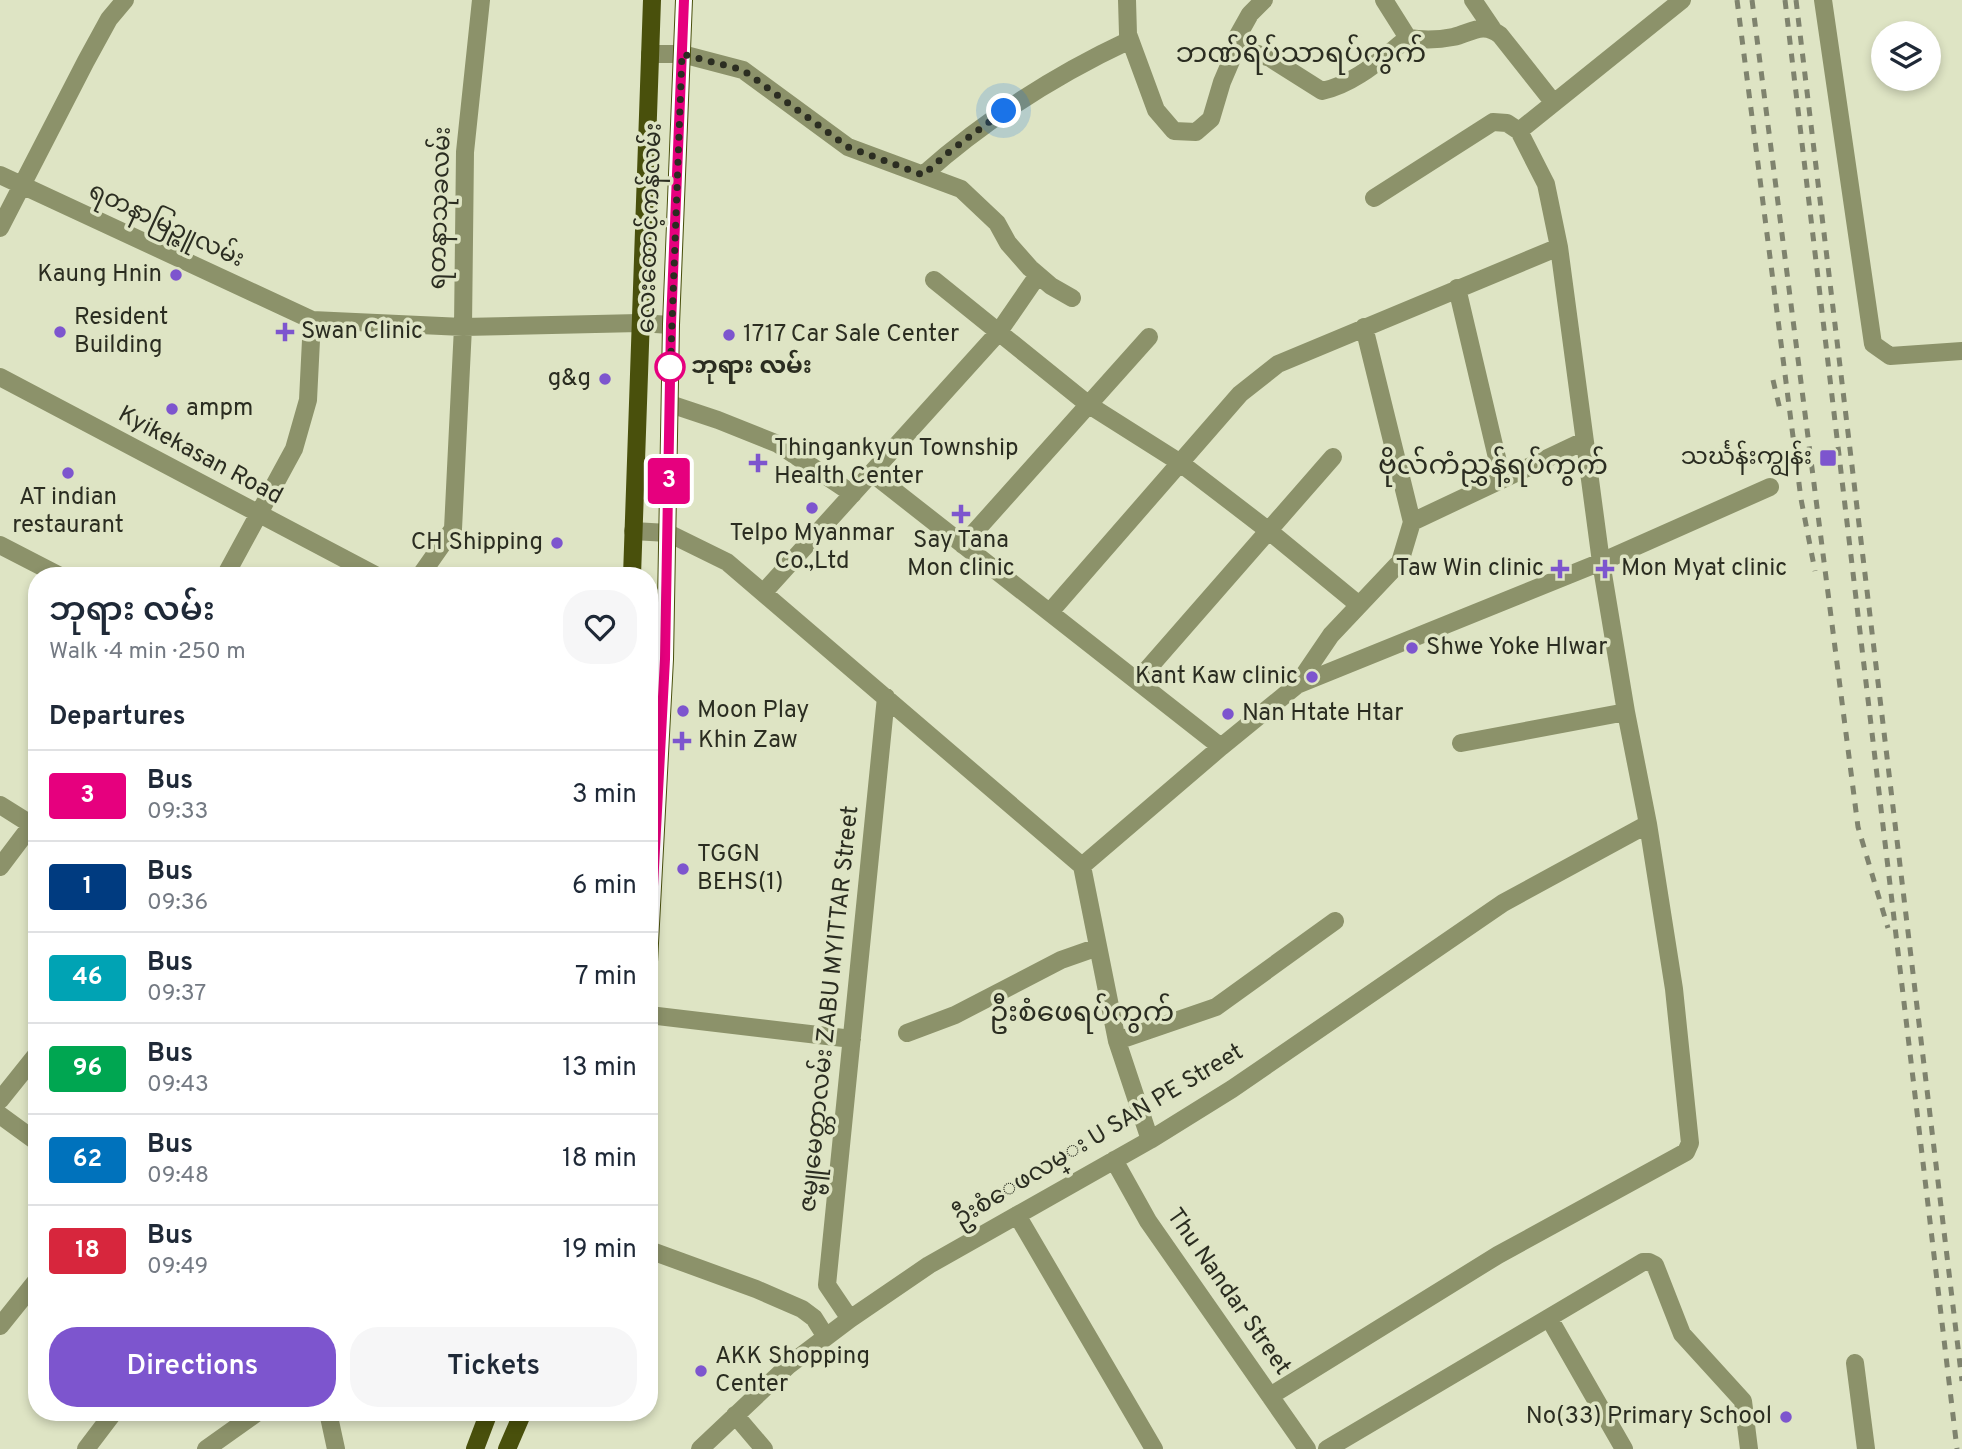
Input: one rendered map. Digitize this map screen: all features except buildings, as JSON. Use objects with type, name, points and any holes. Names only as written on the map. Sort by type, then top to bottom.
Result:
[{"type":"main road","name":"လေးထောင့်ကန်လမ်း","points":[[632,567],[652,0]]},
{"type":"main road","name":"လေးထောင့်ကန်လမ်း","points":[[658,675],[668,533],[671,324],[684,0]]},
{"type":"main road","points":[[474,1449],[485,1421]]},
{"type":"main road","points":[[507,1449],[519,1421]]},
{"type":"street","points":[[0,228],[109,19],[125,0]]},
{"type":"street","name":"ရတနာသုခလမ်း","points":[[426,567],[453,529],[463,327],[465,152],[481,0]]},
{"type":"street","points":[[1127,0],[1130,40],[1156,110],[1174,131],[1196,132],[1211,119],[1222,82],[1237,47],[1236,39],[1250,14],[1264,0]]},
{"type":"street","points":[[1384,0],[1408,38]]},
{"type":"street","points":[[1473,0],[1492,28],[1553,102]]},
{"type":"street","points":[[1519,131],[1682,0]]},
{"type":"street","points":[[1823,0],[1873,344],[1890,356],[1962,351]]},
{"type":"street","points":[[1237,47],[1270,58],[1322,91],[1348,81],[1408,38],[1454,37],[1476,28],[1492,28]]},
{"type":"street","points":[[923,175],[959,144],[1020,101],[1088,59],[1130,40]]},
{"type":"street","points":[[650,54],[682,54],[743,70],[848,147],[961,189],[997,223],[1008,243],[1038,275],[1072,298]]},
{"type":"street","points":[[1270,1396],[1498,1255],[1686,1152],[1690,1133],[1674,989],[1648,824],[1601,562],[1559,247],[1546,184],[1519,131],[1507,123],[1493,122],[1374,198]]},
{"type":"street","name":"ရတနာမြဉ္ဇူလမ်း","points":[[0,175],[312,320],[463,327],[671,324]]},
{"type":"street","points":[[1050,612],[1240,394],[1278,364],[1559,247]]},
{"type":"street","points":[[764,592],[998,334],[1038,275]]},
{"type":"street","points":[[934,280],[1089,405],[1179,462],[1359,605]]},
{"type":"street","points":[[1457,288],[1502,479]]},
{"type":"street","points":[[230,567],[294,449],[308,400],[312,320]]},
{"type":"street","points":[[1082,866],[1297,685],[1331,635],[1400,562],[1412,522],[1364,327]]},
{"type":"street","points":[[963,545],[1149,337]]},
{"type":"street","name":"Kyikekasan Road","points":[[0,377],[359,567]]},
{"type":"street","points":[[670,404],[778,444],[853,494]]},
{"type":"street","points":[[1412,522],[1584,441]]},
{"type":"street","points":[[1138,680],[1333,457]]},
{"type":"street","points":[[873,474],[1221,747]]},
{"type":"street","points":[[1297,685],[1601,562],[1770,487]]},
{"type":"street","points":[[633,531],[668,533],[727,562],[1082,866],[1117,1041],[1150,1140]]},
{"type":"street","points":[[0,545],[43,567]]},
{"type":"street","name":"ဇမ္ဗူမေတ္တာလမ်း ZABU MYITTAR Street","points":[[850,1319],[827,1284],[886,697]]},
{"type":"street","points":[[1461,743],[1626,712]]},
{"type":"street","points":[[0,805],[28,819]]},
{"type":"street","name":"ဦးစံေဖလမ္း U SAN PE Street","points":[[700,1449],[789,1365],[929,1265],[1150,1140],[1231,1089],[1503,903],[1648,824]]},
{"type":"street","points":[[0,867],[28,830]]},
{"type":"street","points":[[1117,1041],[1216,1007],[1335,920]]},
{"type":"street","points":[[907,1033],[955,1014],[1061,960],[1098,947]]},
{"type":"street","points":[[658,1016],[852,1039]]},
{"type":"street","points":[[0,1100],[28,1065]]},
{"type":"street","points":[[0,1115],[28,1135]]},
{"type":"street","name":"Thu Nandar Street","points":[[1114,1160],[1148,1221],[1307,1449]]},
{"type":"street","points":[[1017,1215],[1154,1449]]},
{"type":"street","points":[[658,1253],[802,1309],[814,1318],[826,1337]]},
{"type":"street","points":[[1327,1449],[1643,1262],[1655,1265],[1682,1334],[1743,1401],[1749,1449]]},
{"type":"street","points":[[0,1326],[28,1291]]},
{"type":"street","points":[[1549,1318],[1624,1449]]},
{"type":"street","points":[[1855,1363],[1866,1449]]},
{"type":"street","points":[[735,1415],[764,1449]]},
{"type":"street","points":[[86,1449],[107,1421]]},
{"type":"street","points":[[206,1449],[245,1421]]},
{"type":"street","points":[[330,1421],[336,1449]]},
{"type":"railway","points":[[1737,0],[1801,499],[1815,571]]},
{"type":"railway","points":[[1752,0],[1858,827],[1888,928]]},
{"type":"railway","points":[[1785,0],[1957,1449]]},
{"type":"railway","points":[[1796,0],[1962,1381]]},
{"type":"railway","points":[[1773,380],[1781,414]]},
{"type":"bus line","name":"3","points":[[658,792],[665,659],[671,324],[684,0]]},
{"type":"place","name":"Kaung Hnin","points":[[176,275]]},
{"type":"place","name":"Resident Building","points":[[60,332]]},
{"type":"place","name":"Swan Clinic","points":[[285,332]]},
{"type":"place","name":"1717 Car Sale Center","points":[[729,335]]},
{"type":"place","name":"ဘုရား လမ်း","points":[[670,367]]},
{"type":"place","name":"g&g","points":[[605,379]]},
{"type":"place","name":"ampm","points":[[172,409]]},
{"type":"place","name":"သင်္ဃန်းကျွန်း","points":[[1828,458]]},
{"type":"place","name":"Thingankyun Township Health Center","points":[[758,463]]},
{"type":"place","name":"AT indian restaurant","points":[[68,473]]},
{"type":"place","name":"Telpo Myanmar Co.,Ltd","points":[[812,508]]},
{"type":"place","name":"Say Tana Mon clinic","points":[[961,514]]},
{"type":"place","name":"CH Shipping","points":[[557,543]]},
{"type":"place","name":"Taw Win clinic","points":[[1560,569]]},
{"type":"place","name":"Mon Myat clinic","points":[[1605,569]]},
{"type":"place","name":"Shwe Yoke Hlwar","points":[[1412,648]]},
{"type":"place","name":"Kant Kaw clinic","points":[[1312,677]]},
{"type":"place","name":"Moon Play","points":[[683,711]]},
{"type":"place","name":"Nan Htate Htar","points":[[1228,714]]},
{"type":"place","name":"Khin Zaw","points":[[682,741]]},
{"type":"place","name":"TGGN BEHS(1)","points":[[683,869]]},
{"type":"place","name":"AKK Shopping Center","points":[[701,1371]]},
{"type":"place","name":"No(33) Primary School","points":[[1786,1417]]},
{"type":"district","name":"ဘဏ်ရိပ်သာရပ်ကွက်","points":[[1301,55]]},
{"type":"district","name":"ဗိုလ်ကံညွှန့်ရပ်ကွက်","points":[[1493,467]]},
{"type":"district","name":"ဦးစံဖေရပ်ကွက်","points":[[1082,1014]]},
{"type":"route","points":[[670,367],[670,378],[682,54],[743,70],[848,147],[923,175],[1004,111]]}]
